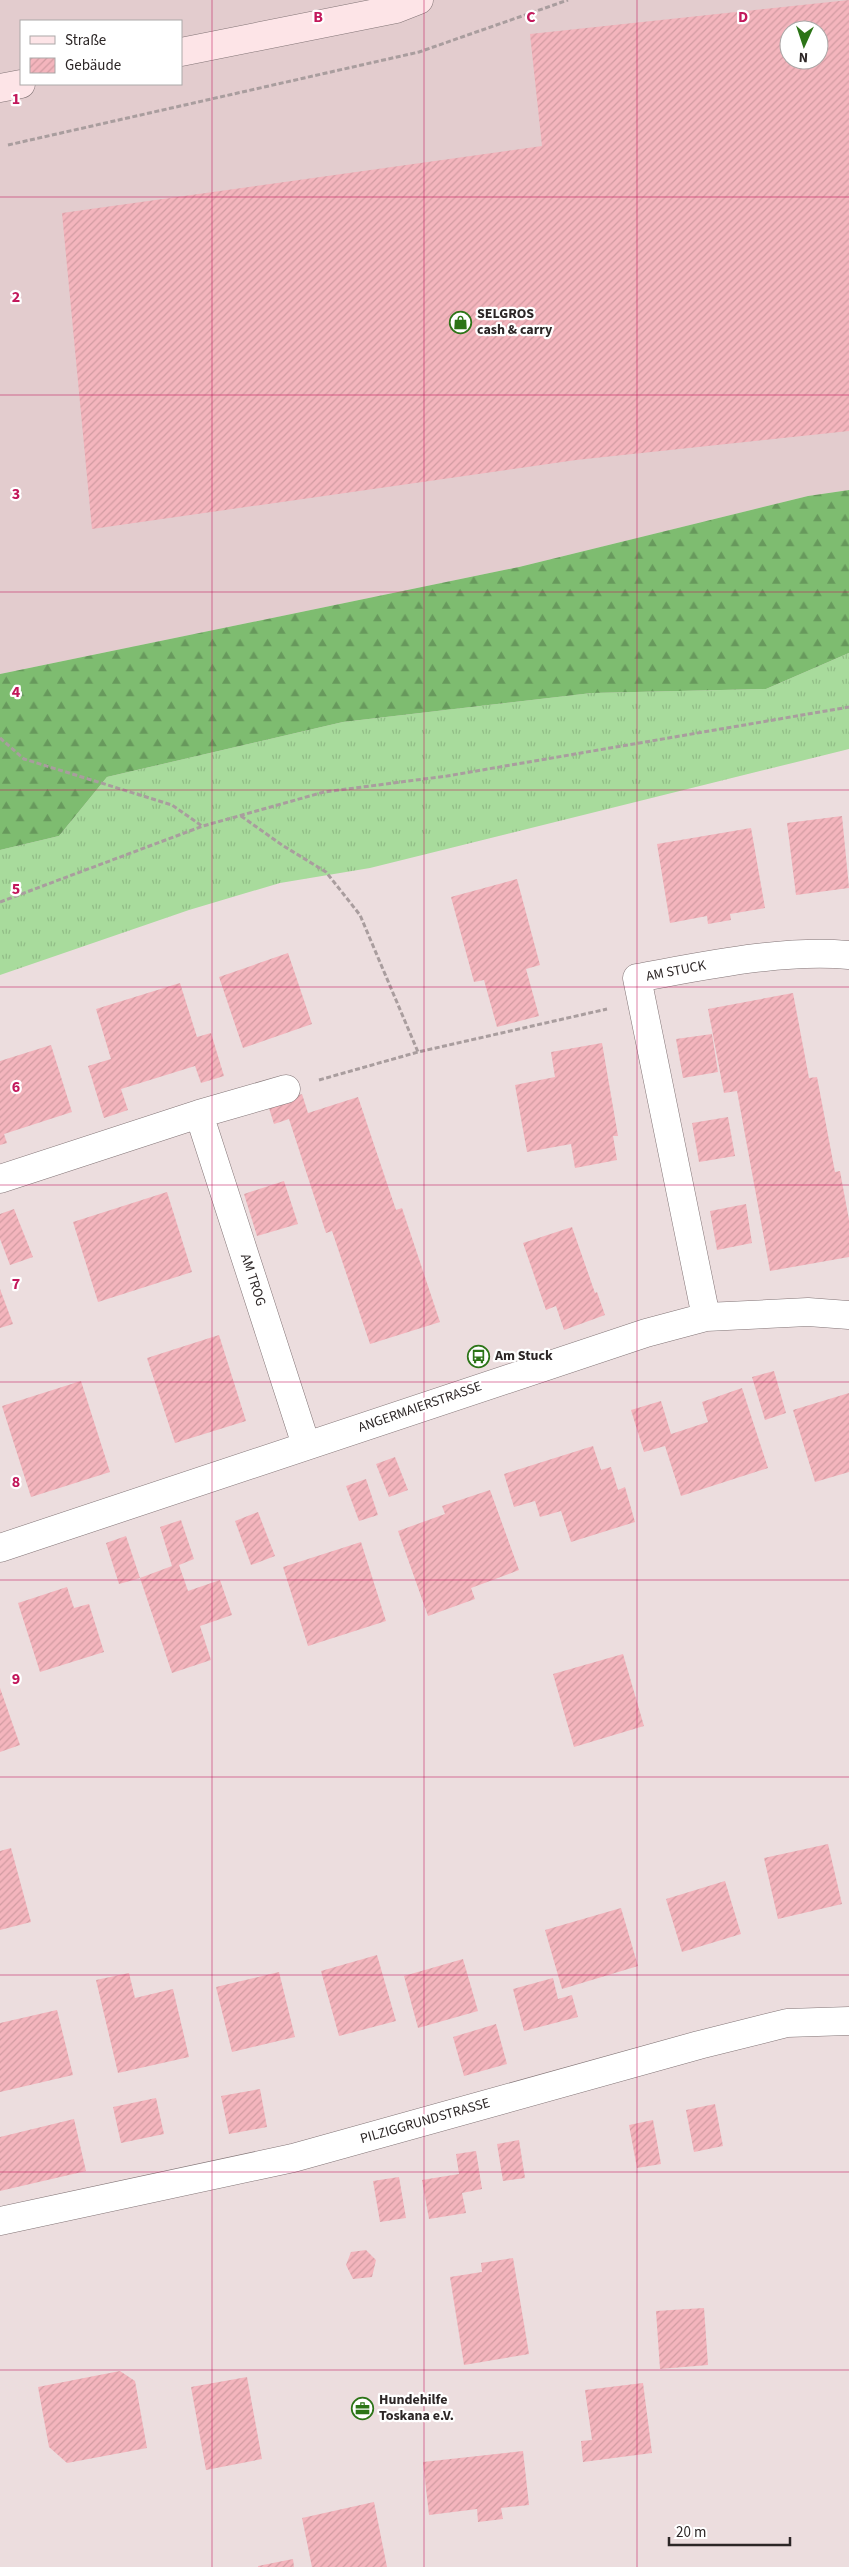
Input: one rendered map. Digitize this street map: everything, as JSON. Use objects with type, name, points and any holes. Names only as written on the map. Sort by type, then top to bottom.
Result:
[{"type":"street","points":[[182,52],[396,9],[419,0]]},
{"type":"street","points":[[0,88],[20,84]]},
{"type":"street","name":"AM STUCK","points":[[706,1317],[637,978],[730,961],[830,953],[849,955]]},
{"type":"street","points":[[0,1179],[199,1114],[286,1090]]},
{"type":"street","name":"AM TROG","points":[[199,1114],[306,1446]]},
{"type":"street","name":"ANGERMAIERSTRASSE","points":[[0,1548],[646,1332],[706,1317],[808,1312],[849,1315]]},
{"type":"street","name":"PILZIGGRUNDSTRASSE","points":[[0,2221],[293,2158],[699,2044],[787,2023],[849,2021]]},
{"type":"path","points":[[8,145],[419,52],[568,0]]},
{"type":"path","points":[[0,902],[203,826],[324,792],[447,776],[849,708]]},
{"type":"path","points":[[0,738],[24,759],[172,805],[203,826]]},
{"type":"path","points":[[241,816],[282,845],[326,872],[360,915],[418,1052]]},
{"type":"path","points":[[286,1090],[418,1052],[642,1002]]},
{"type":"shaded area","points":[[0,0],[849,0],[849,490],[808,496],[519,567],[0,674]]},
{"type":"green space","points":[[849,490],[849,653],[766,689],[592,693],[343,722],[107,777],[59,836],[0,850],[0,674],[519,567],[808,496]]},
{"type":"green space","points":[[849,653],[849,749],[370,868],[280,883],[189,910],[0,975],[0,850],[59,836],[107,777],[343,722],[592,693],[766,689]]},
{"type":"building","name":"SELGROS cash & carry","points":[[849,0],[849,431],[576,460],[92,529],[62,213],[542,146],[530,34]]},
{"type":"building","points":[[842,816],[849,888],[796,895],[787,823]]},
{"type":"building","points":[[751,828],[765,908],[730,914],[731,920],[708,924],[707,916],[670,923],[657,844]]},
{"type":"building","points":[[517,879],[540,965],[526,969],[539,1016],[497,1027],[484,980],[474,982],[451,897]]},
{"type":"building","points":[[288,953],[312,1024],[243,1048],[219,977]]},
{"type":"building","points":[[180,983],[197,1037],[211,1033],[224,1076],[201,1083],[195,1066],[121,1089],[128,1110],[104,1118],[88,1066],[111,1059],[96,1009]]},
{"type":"building","points":[[793,993],[809,1078],[817,1077],[835,1172],[840,1171],[849,1220],[849,1257],[770,1271],[737,1091],[724,1093],[708,1009]]},
{"type":"building","points":[[712,1034],[718,1072],[683,1078],[676,1039]]},
{"type":"building","points":[[602,1043],[618,1136],[613,1136],[617,1160],[575,1168],[571,1144],[527,1152],[515,1085],[555,1077],[551,1052]]},
{"type":"building","points":[[51,1045],[72,1112],[4,1134],[7,1143],[0,1145],[0,1061]]},
{"type":"building","points":[[302,1094],[308,1113],[358,1097],[396,1210],[402,1208],[440,1322],[370,1344],[332,1231],[326,1233],[289,1119],[274,1124],[268,1105]]},
{"type":"building","points":[[728,1117],[735,1156],[699,1162],[692,1123]]},
{"type":"building","points":[[284,1181],[298,1224],[257,1236],[244,1194]]},
{"type":"building","points":[[167,1192],[192,1272],[98,1302],[73,1222]]},
{"type":"building","points":[[746,1204],[752,1243],[717,1250],[710,1211]]},
{"type":"building","points":[[14,1209],[33,1257],[10,1265],[0,1239],[0,1214]]},
{"type":"building","points":[[572,1227],[595,1293],[597,1292],[605,1315],[564,1330],[556,1306],[546,1310],[523,1243]]},
{"type":"building","points":[[0,1289],[13,1324],[0,1328]]},
{"type":"building","points":[[219,1335],[246,1421],[175,1443],[147,1358]]},
{"type":"building","points":[[774,1371],[786,1413],[765,1420],[752,1377]]},
{"type":"building","points":[[81,1381],[110,1472],[31,1497],[2,1406]]},
{"type":"building","points":[[742,1388],[768,1468],[681,1496],[665,1446],[644,1452],[631,1410],[661,1401],[671,1434],[708,1422],[702,1402]]},
{"type":"building","points":[[849,1393],[849,1472],[815,1482],[793,1410]]},
{"type":"building","points":[[593,1446],[601,1470],[611,1467],[618,1490],[625,1487],[635,1522],[571,1542],[561,1511],[540,1517],[535,1501],[514,1507],[504,1474]]},
{"type":"building","points":[[395,1457],[408,1490],[389,1497],[376,1464]]},
{"type":"building","points":[[366,1479],[378,1515],[359,1521],[346,1486]]},
{"type":"building","points":[[490,1490],[519,1570],[471,1588],[475,1599],[428,1616],[398,1531],[445,1514],[442,1506]]},
{"type":"building","points":[[258,1512],[275,1556],[251,1565],[235,1521]]},
{"type":"building","points":[[181,1520],[194,1559],[179,1565],[188,1591],[220,1580],[232,1615],[200,1626],[211,1660],[172,1673],[140,1578],[172,1566],[160,1527]]},
{"type":"building","points":[[126,1536],[140,1578],[119,1584],[106,1543]]},
{"type":"building","points":[[361,1542],[386,1621],[308,1646],[283,1567]]},
{"type":"building","points":[[67,1587],[74,1608],[89,1604],[104,1652],[40,1672],[18,1603]]},
{"type":"building","points":[[623,1654],[644,1726],[574,1747],[553,1674]]},
{"type":"building","points":[[0,1688],[20,1745],[0,1752]]},
{"type":"building","points":[[828,1844],[842,1904],[778,1919],[764,1858]]},
{"type":"building","points":[[11,1848],[31,1922],[0,1930],[0,1851]]},
{"type":"building","points":[[725,1881],[741,1934],[682,1952],[666,1899]]},
{"type":"building","points":[[621,1908],[638,1966],[562,1989],[545,1930]]},
{"type":"building","points":[[377,1955],[396,2021],[339,2036],[321,1971]]},
{"type":"building","points":[[463,1959],[478,2011],[418,2028],[404,1976]]},
{"type":"building","points":[[279,1972],[295,2037],[232,2052],[216,1987]]},
{"type":"building","points":[[129,1973],[135,1998],[173,1989],[189,2057],[118,2073],[96,1980]]},
{"type":"building","points":[[553,1978],[558,1999],[572,1995],[578,2017],[524,2031],[513,1989]]},
{"type":"building","points":[[57,2010],[73,2075],[0,2092],[0,2023]]},
{"type":"building","points":[[496,2024],[507,2064],[464,2076],[453,2037]]},
{"type":"building","points":[[260,2089],[267,2127],[229,2134],[221,2096]]},
{"type":"building","points":[[156,2098],[164,2134],[121,2143],[113,2107]]},
{"type":"building","points":[[715,2104],[723,2146],[694,2152],[686,2110]]},
{"type":"building","points":[[74,2119],[86,2171],[0,2191],[0,2137]]},
{"type":"building","points":[[653,2120],[661,2164],[637,2168],[629,2125]]},
{"type":"building","points":[[519,2140],[525,2178],[503,2181],[497,2144]]},
{"type":"building","points":[[476,2151],[482,2189],[462,2193],[466,2213],[429,2219],[422,2180],[459,2174],[456,2154]]},
{"type":"building","points":[[399,2177],[406,2218],[380,2222],[373,2181]]},
{"type":"building","points":[[366,2250],[376,2260],[372,2277],[353,2279],[346,2265],[351,2252]]},
{"type":"building","points":[[513,2258],[529,2354],[464,2365],[450,2277],[482,2272],[481,2263]]},
{"type":"building","points":[[704,2308],[708,2365],[660,2369],[656,2311]]},
{"type":"building","points":[[120,2371],[135,2381],[147,2448],[67,2463],[49,2447],[38,2387]]},
{"type":"building","points":[[247,2377],[262,2459],[206,2470],[191,2387]]},
{"type":"building","points":[[643,2383],[652,2453],[583,2462],[581,2441],[592,2440],[585,2390]]},
{"type":"building","points":[[523,2451],[529,2505],[501,2508],[503,2519],[478,2522],[477,2509],[429,2515],[423,2462]]},
{"type":"building","points":[[374,2502],[387,2567],[312,2567],[302,2518]]},
{"type":"building","points":[[293,2559],[294,2567],[258,2567],[258,2566]]},
{"type":"place","name":"SELGROS cash & carry","points":[[461,322]]},
{"type":"place","name":"Am Stuck","points":[[479,1356]]},
{"type":"place","name":"Hundehilfe Toskana e.V.","points":[[363,2408]]}]
